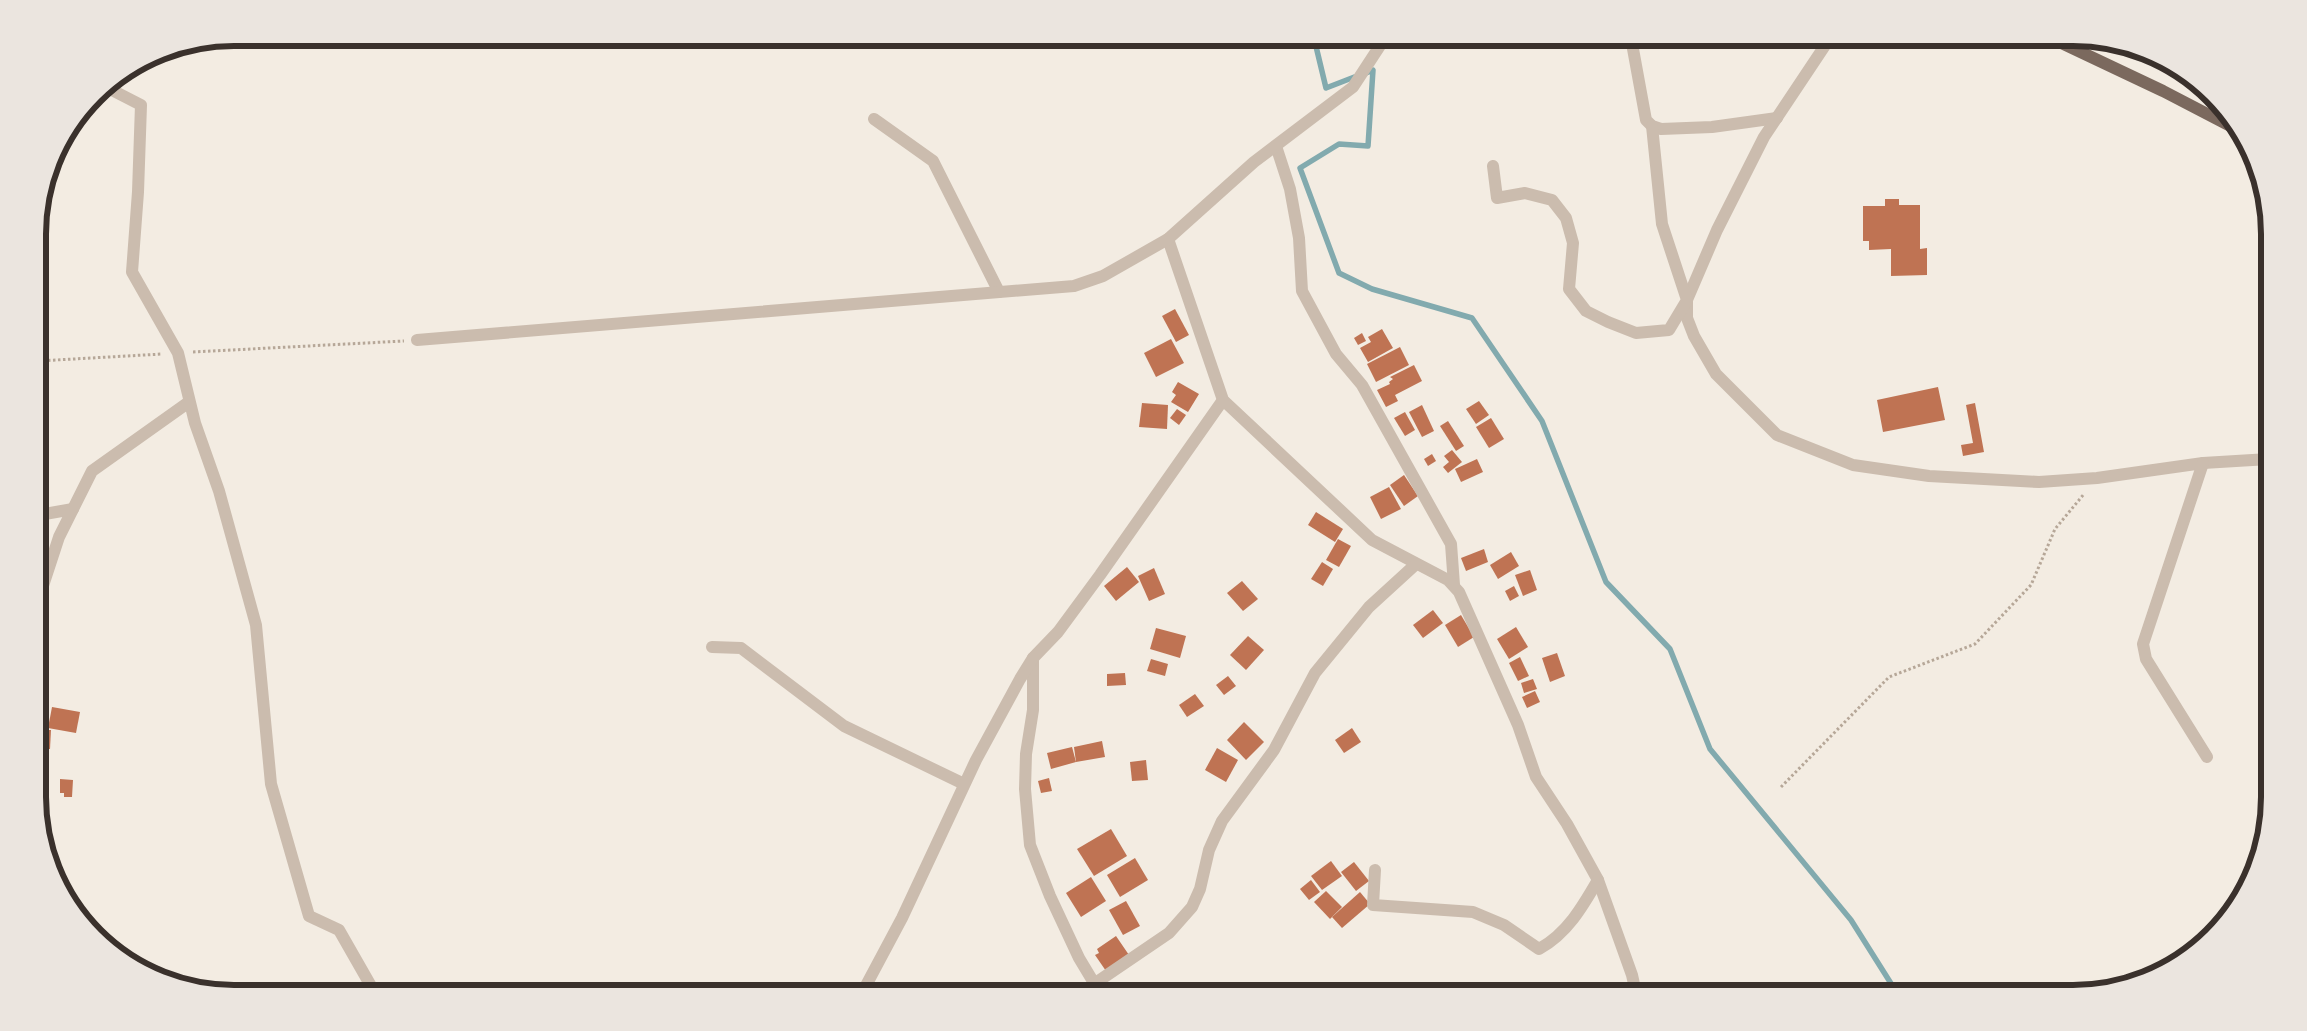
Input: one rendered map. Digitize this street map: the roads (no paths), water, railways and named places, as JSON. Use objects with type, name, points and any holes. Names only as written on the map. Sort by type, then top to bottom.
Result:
[{"type":"main road","points":[[2067,46],[2224,123]]},
{"type":"street","points":[[417,340],[1074,286],[1103,276],[1168,239],[1254,162],[1353,87],[1380,46]]},
{"type":"street","points":[[1632,46],[1646,120],[1652,126],[1661,129],[1712,127],[1777,118]]},
{"type":"street","points":[[1493,166],[1497,198],[1525,193],[1552,200],[1566,218],[1573,243],[1569,289],[1586,311],[1636,334],[1669,330],[1687,300],[1716,230],[1764,138],[1825,46]]},
{"type":"street","points":[[113,91],[141,105],[138,192],[132,272],[178,353],[189,402],[218,491],[256,625],[271,784],[309,916],[338,930],[370,985]]},
{"type":"street","points":[[874,119],[934,161],[999,292]]},
{"type":"street","points":[[1652,126],[1662,224],[1687,300],[1687,318],[1716,374],[1777,435],[1853,465],[1929,476],[2040,482],[2097,478],[2203,463],[2261,459]]},
{"type":"street","points":[[1276,146],[1290,189],[1298,228],[1302,291],[1336,354],[1362,385],[1451,544],[1454,585],[1476,626],[1518,725],[1536,777],[1567,824],[1598,880],[1634,985]]},
{"type":"street","points":[[1168,239],[1223,400],[1372,540],[1454,585]]},
{"type":"street","points":[[866,985],[902,918],[964,784],[1020,679],[1033,658],[1058,632],[1100,575],[1223,400]]},
{"type":"street","points":[[46,577],[59,537],[92,470],[189,402]]},
{"type":"street","points":[[2203,463],[2142,644],[2143,652],[2150,666],[2207,757]]},
{"type":"street","points":[[46,514],[73,509]]},
{"type":"street","points":[[1101,985],[1169,933],[1192,907],[1200,889],[1209,850],[1222,821],[1274,750],[1315,673],[1369,607],[1416,564]]},
{"type":"street","points":[[712,647],[741,648],[844,726],[964,784]]},
{"type":"street","points":[[1033,658],[1033,710],[1026,754],[1025,789],[1030,845],[1050,896],[1079,958],[1095,985]]},
{"type":"street","points":[[1376,870],[1374,905],[1473,912],[1504,925],[1539,948],[1555,940],[1582,906],[1598,880]]},
{"type":"waterway","points":[[1316,46],[1326,88],[1357,76]]},
{"type":"waterway","points":[[1366,73],[1373,70],[1368,146],[1339,144],[1300,168],[1339,273],[1372,289],[1472,318],[1542,421],[1606,582],[1670,649],[1710,749],[1851,920],[1892,985]]}]
